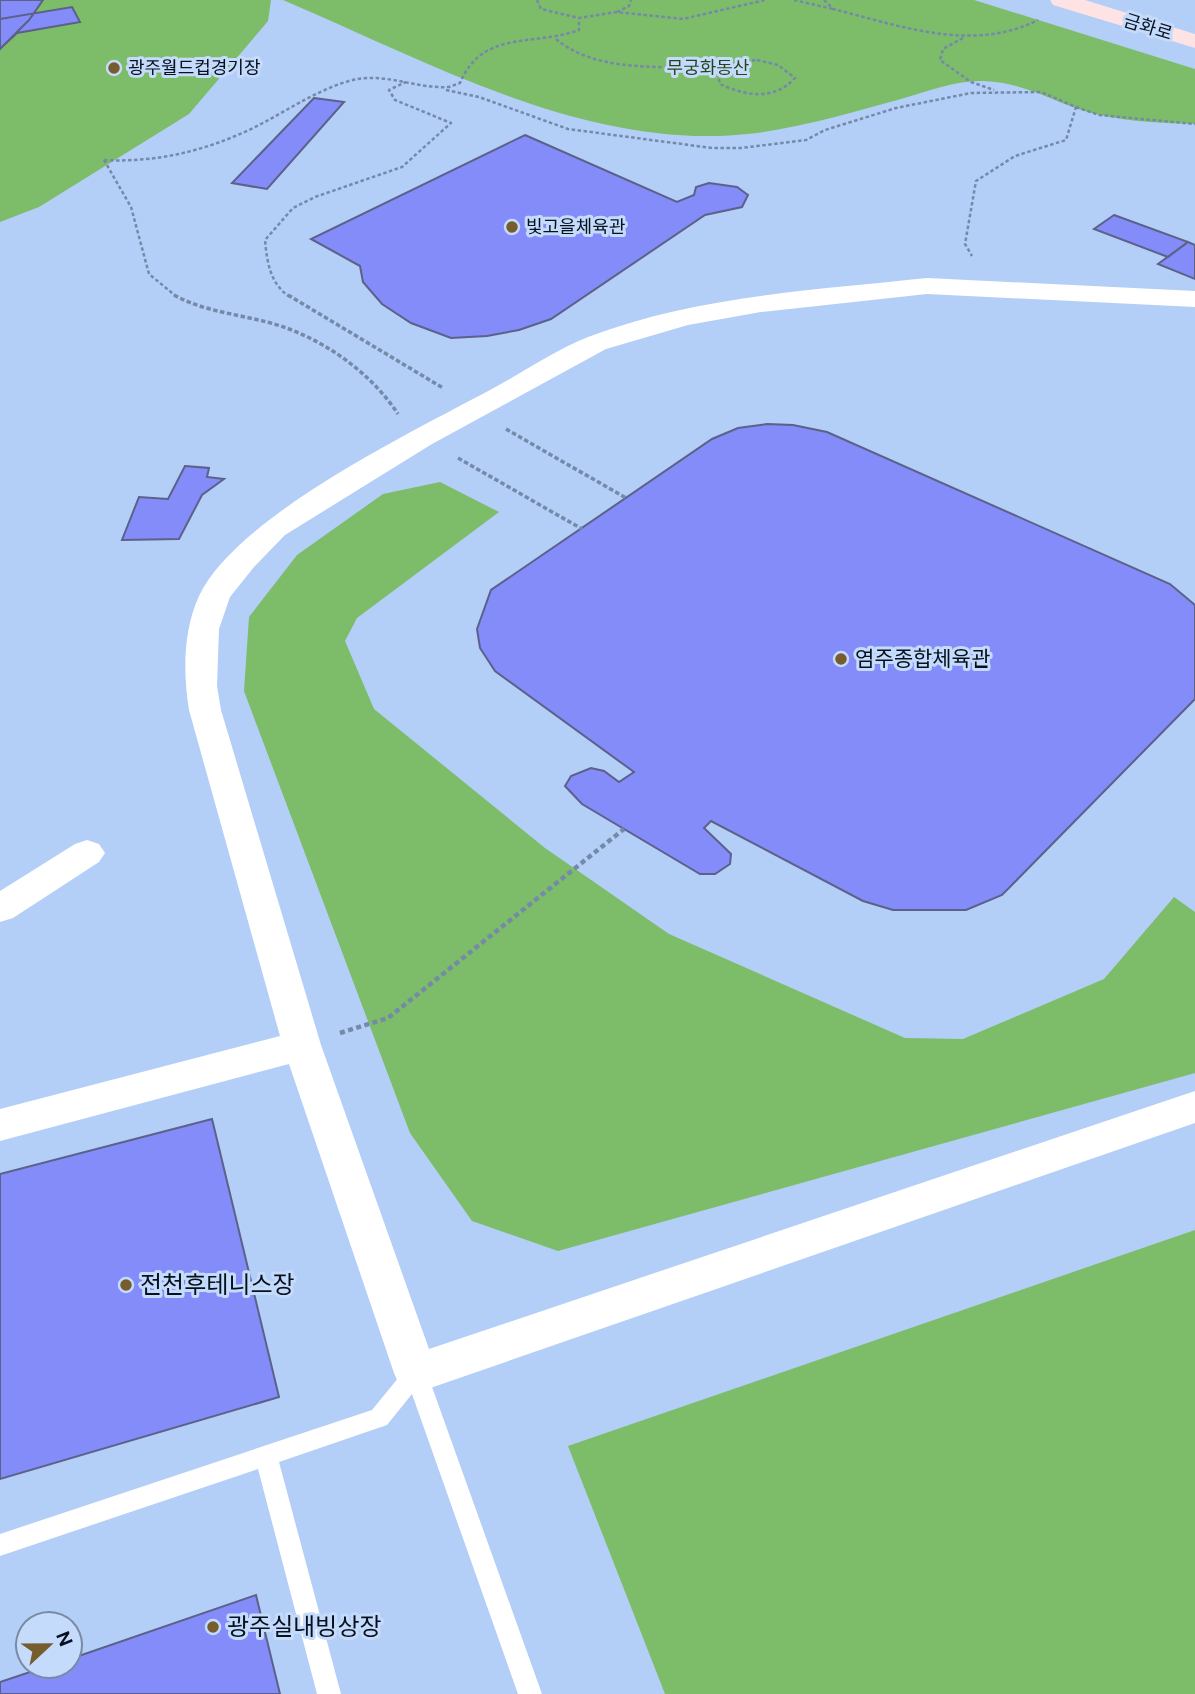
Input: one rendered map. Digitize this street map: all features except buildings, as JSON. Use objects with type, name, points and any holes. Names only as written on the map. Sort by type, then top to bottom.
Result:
[{"type":"main road","name":"금화로","points":[[1060,0],[1195,41]]},
{"type":"main road","name":"금화로","points":[[1132,0],[1195,18]]},
{"type":"street","points":[[1195,299],[927,286],[749,306],[685,318],[597,343],[422,438],[275,529],[243,560],[215,595],[203,629],[201,686],[205,710],[302,1045],[416,1373],[1195,1107]]},
{"type":"street","points":[[0,909],[87,853]]},
{"type":"street","points":[[0,1125],[302,1045]]},
{"type":"lane","points":[[0,1545],[379,1418],[416,1373]]},
{"type":"lane","points":[[416,1373],[530,1694]]},
{"type":"lane","points":[[266,1455],[329,1694]]},
{"type":"path","points":[[537,0],[541,9],[579,18],[616,12],[683,19],[765,0]]},
{"type":"path","points":[[616,12],[629,6],[631,0]]},
{"type":"path","points":[[794,0],[964,38],[1013,34],[1038,20]]},
{"type":"path","points":[[824,0],[834,9]]},
{"type":"path","points":[[446,90],[460,83],[470,58],[489,46],[555,38],[579,30],[579,18]]},
{"type":"path","points":[[555,38],[584,59],[613,66],[683,66],[717,72],[738,60],[755,59],[787,69],[794,78],[788,88],[768,95],[738,93],[720,85],[717,72]]},
{"type":"path","points":[[964,38],[943,49],[940,60],[971,82],[996,91]]},
{"type":"path","points":[[582,529],[422,438],[404,423],[387,396],[361,373],[324,348],[286,327],[188,305],[156,282],[144,267],[141,235],[131,207],[104,160],[151,162],[205,148],[260,124],[309,94],[368,77],[490,99],[519,109],[544,124],[568,129],[712,148],[806,140],[825,130],[928,99],[996,91],[1041,92],[1099,115],[1195,124]]},
{"type":"path","points":[[406,82],[389,90],[395,100],[451,123],[402,167],[315,197],[293,208],[265,240],[268,267],[281,291],[452,393]]},
{"type":"path","points":[[974,260],[965,244],[976,181],[1014,156],[1066,140],[1076,107]]},
{"type":"path","points":[[503,427],[626,498]]},
{"type":"path","points":[[302,1045],[388,1018],[624,829]]},
{"type":"green space","name":"광주월드컵경기장","points":[[0,0],[271,0],[268,21],[189,114],[39,207],[0,222]]},
{"type":"green space","name":"무궁화동산","points":[[283,0],[974,0],[1195,69],[1195,124],[1136,121],[1100,115],[1016,86],[973,81],[952,84],[793,127],[757,133],[695,136],[634,130],[573,117],[514,98]]},
{"type":"green space","points":[[440,482],[499,512],[357,618],[345,641],[374,709],[545,848],[669,934],[905,1038],[963,1039],[1104,979],[1174,897],[1195,912],[1195,1073],[558,1251],[472,1221],[410,1133],[244,691],[249,617],[297,555],[383,494]]},
{"type":"green space","points":[[1195,1230],[1195,1694],[665,1694],[568,1446]]},
{"type":"place","name":"광주월드컵경기장","points":[[114,68]]},
{"type":"place","name":"빛고을체육관","points":[[512,227]]},
{"type":"place","name":"염주종합체육관","points":[[841,659]]},
{"type":"place","name":"전천후테니스장","points":[[126,1285]]},
{"type":"place","name":"광주실내빙상장","points":[[213,1627]]}]
